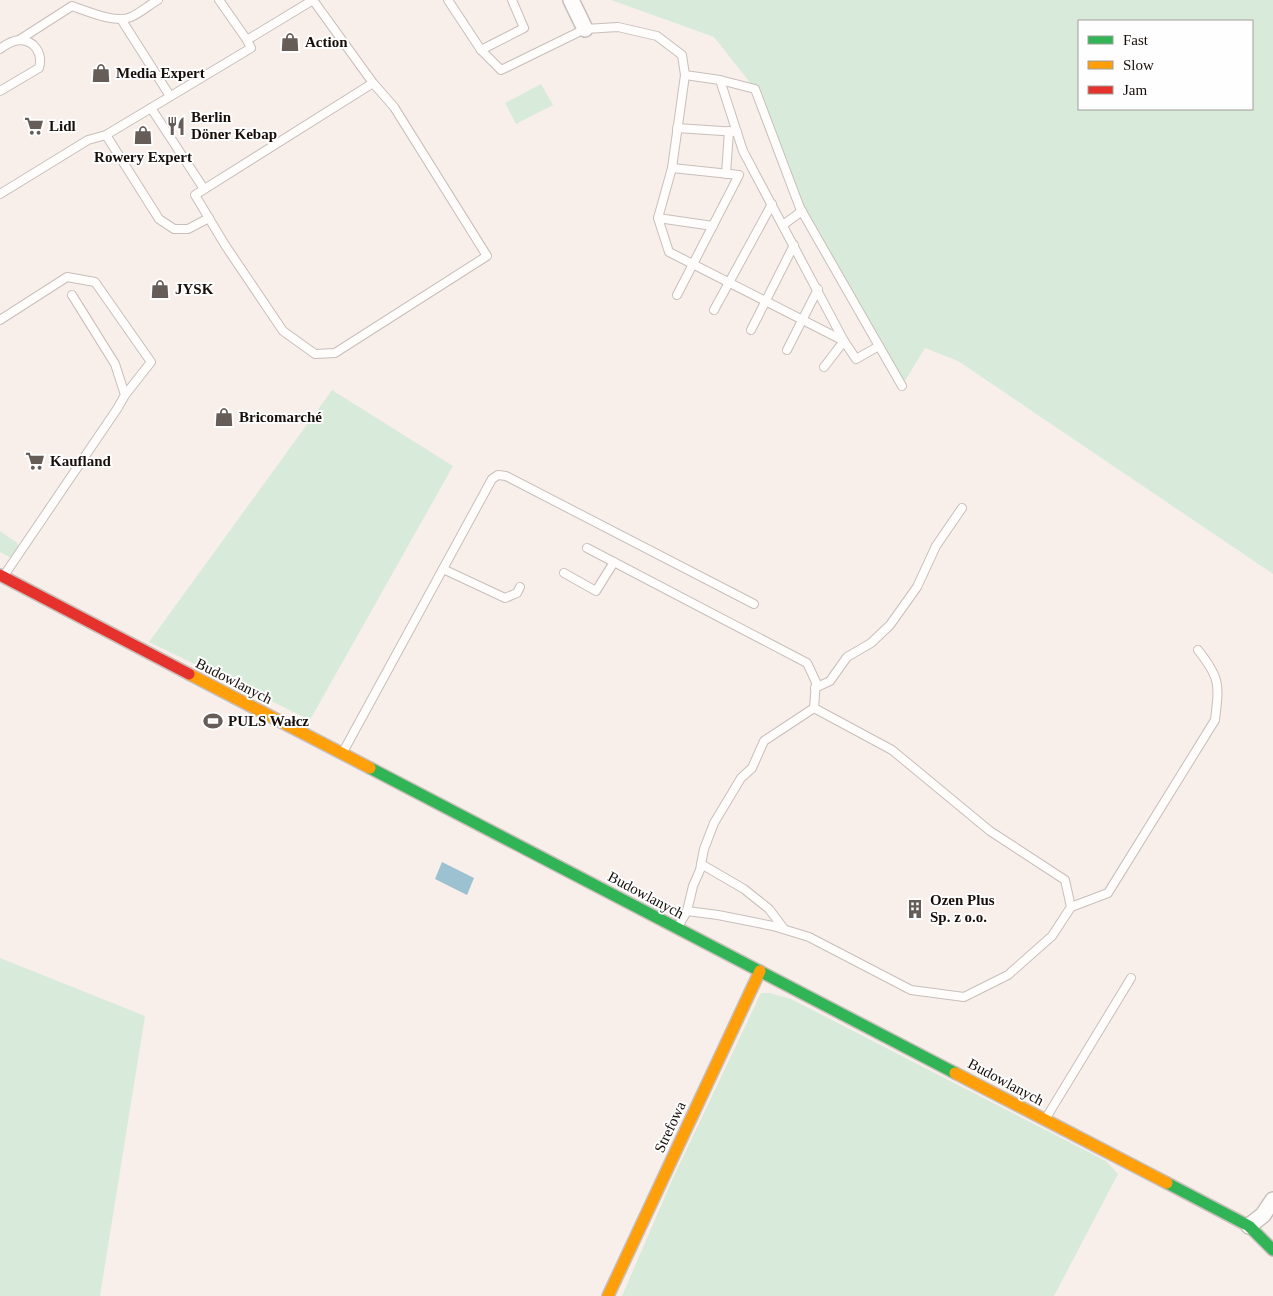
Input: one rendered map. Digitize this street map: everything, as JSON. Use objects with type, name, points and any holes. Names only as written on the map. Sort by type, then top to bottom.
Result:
[{"type":"street","points":[[571,0],[585,29]]},
{"type":"street","name":"Budowlanych","points":[[1,576],[1249,1226],[1273,1250]]},
{"type":"street","name":"Strefowa","points":[[608,1296],[760,971]]},
{"type":"street","points":[[1249,1226],[1263,1215],[1273,1200]]},
{"type":"lane","points":[[0,49],[19,40],[70,3],[121,19],[130,17],[158,0]]},
{"type":"lane","points":[[0,194],[88,140],[106,135],[251,48],[219,0]]},
{"type":"lane","points":[[246,40],[313,0],[373,83],[394,107],[488,256],[335,353],[315,354],[283,331],[195,195],[373,83]]},
{"type":"lane","points":[[448,0],[481,50],[501,70],[585,29],[618,27],[656,36],[682,55],[684,75],[672,168],[658,218],[669,252],[844,340]]},
{"type":"lane","points":[[481,50],[524,28],[512,0]]},
{"type":"lane","points":[[121,19],[170,96]]},
{"type":"lane","points":[[0,91],[39,68],[41,60],[39,51],[32,44],[19,40]]},
{"type":"lane","points":[[684,75],[720,80],[755,90],[802,211],[902,386]]},
{"type":"lane","points":[[720,80],[733,132],[844,340],[856,359],[878,346]]},
{"type":"lane","points":[[151,108],[204,190]]},
{"type":"lane","points":[[677,128],[733,132]]},
{"type":"lane","points":[[726,174],[733,132]]},
{"type":"lane","points":[[106,135],[159,219],[174,229],[188,229],[209,218]]},
{"type":"lane","points":[[677,295],[740,175],[751,164]]},
{"type":"lane","points":[[672,168],[740,175]]},
{"type":"lane","points":[[714,310],[772,204]]},
{"type":"lane","points":[[784,225],[802,211]]},
{"type":"lane","points":[[658,218],[713,226]]},
{"type":"lane","points":[[751,330],[794,245]]},
{"type":"lane","points":[[0,320],[67,277],[95,282],[151,362],[125,394],[118,409],[1,576]]},
{"type":"lane","points":[[787,350],[818,289]]},
{"type":"lane","points":[[72,295],[115,364],[125,394]]},
{"type":"lane","points":[[824,367],[844,340]]},
{"type":"lane","points":[[342,753],[492,479],[498,475],[506,476],[754,604]]},
{"type":"lane","points":[[815,688],[830,681],[847,657],[871,643],[890,625],[916,588],[936,546],[962,508]]},
{"type":"lane","points":[[587,548],[807,663],[816,682],[814,708]]},
{"type":"lane","points":[[564,573],[596,591],[614,562]]},
{"type":"lane","points":[[443,569],[505,598],[517,593],[520,587]]},
{"type":"lane","points":[[687,911],[718,915],[784,929],[809,937],[911,990],[964,997],[1008,975],[1052,936],[1071,907],[1108,893],[1215,720],[1219,687],[1212,668],[1198,650]]},
{"type":"lane","points":[[814,708],[892,750],[990,832],[1065,880],[1071,907]]},
{"type":"lane","points":[[677,928],[687,911],[693,886],[700,870],[704,848],[714,824],[741,778],[752,768],[764,741],[814,708]]},
{"type":"lane","points":[[701,864],[744,889],[769,909],[784,929]]},
{"type":"lane","points":[[1045,1120],[1131,978]]},
{"type":"green space","points":[[611,0],[1273,0],[1273,574],[958,361],[925,348],[902,386],[802,211],[755,89],[714,37]]},
{"type":"green space","points":[[541,84],[553,105],[516,124],[505,103]]},
{"type":"green space","points":[[332,390],[453,466],[310,720],[149,642]]},
{"type":"green space","points":[[0,531],[20,547],[11,558],[0,552]]},
{"type":"green space","points":[[0,958],[145,1016],[100,1296],[0,1296]]},
{"type":"green space","points":[[761,993],[770,993],[791,999],[1106,1161],[1118,1174],[1054,1296],[622,1296],[672,1180]]},
{"type":"water","points":[[442,862],[474,878],[467,895],[435,879]]},
{"type":"traffic: fast","points":[[370,768],[955,1073]]},
{"type":"traffic: fast","points":[[1167,1183],[1249,1226],[1273,1250]]},
{"type":"traffic: slow","points":[[189,674],[370,768]]},
{"type":"traffic: slow","points":[[608,1296],[760,971]]},
{"type":"traffic: slow","points":[[955,1073],[1167,1183]]},
{"type":"traffic: jam","points":[[0,575],[189,674]]},
{"type":"place","name":"Action","points":[[290,42]]},
{"type":"place","name":"Media Expert","points":[[101,73]]},
{"type":"place","name":"Lidl","points":[[34,126]]},
{"type":"place","name":"Berlin Döner Kebap","points":[[176,126]]},
{"type":"place","name":"Rowery Expert","points":[[143,135]]},
{"type":"place","name":"JYSK","points":[[160,289]]},
{"type":"place","name":"Bricomarché","points":[[224,417]]},
{"type":"place","name":"Kaufland","points":[[35,461]]},
{"type":"place","name":"PULS Wałcz","points":[[213,721]]},
{"type":"place","name":"Ozen Plus Sp. z o.o.","points":[[915,909]]}]
